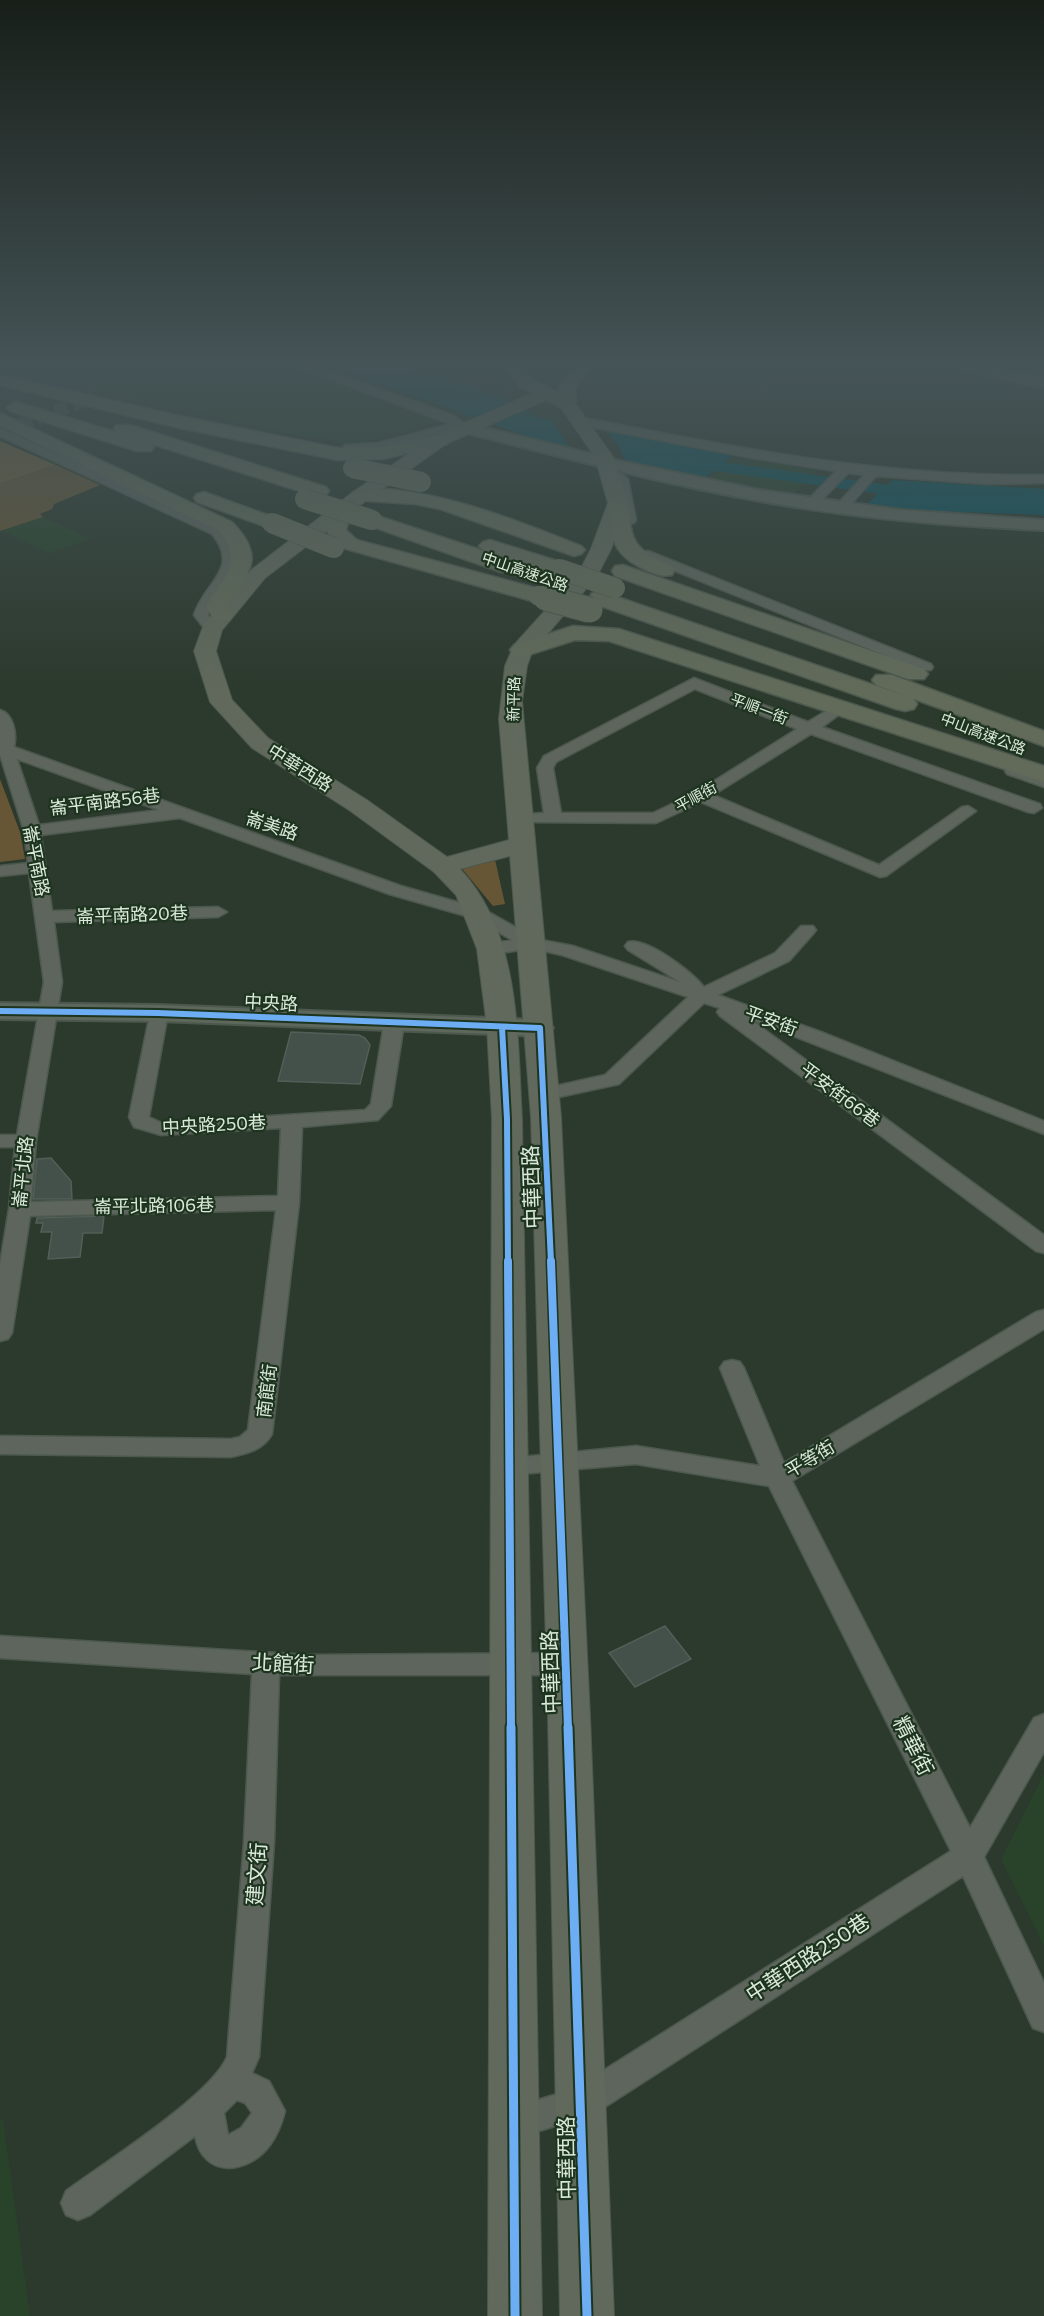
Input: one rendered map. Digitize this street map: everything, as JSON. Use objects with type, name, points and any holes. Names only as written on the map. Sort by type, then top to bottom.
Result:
[{"type":"highway","points":[[119,474],[209,517],[237,537],[244,548],[242,559],[239,571],[217,606],[217,622]]},
{"type":"highway","points":[[143,474],[334,548],[452,588],[558,611]]},
{"type":"highway","name":"中山高速公路","points":[[241,474],[378,515],[550,582],[607,592],[806,652],[1044,739]]},
{"type":"highway","name":"中山高速公路","points":[[249,474],[312,495]]},
{"type":"highway","points":[[383,474],[421,482],[538,517],[588,539],[601,549]]},
{"type":"highway","points":[[360,496],[387,494],[418,497],[495,520],[574,550],[607,592],[643,626],[784,675],[1044,773]]},
{"type":"highway","points":[[618,503],[622,543],[642,560],[682,578],[934,672]]},
{"type":"highway","points":[[341,512],[336,530],[340,537],[350,544],[607,592],[936,681],[947,682],[1044,719]]},
{"type":"highway","name":"中山高速公路","points":[[607,592],[737,644],[1044,757]]},
{"type":"highway","points":[[522,651],[573,633],[611,634],[1044,773]]},
{"type":"main road","points":[[217,622],[258,574],[391,474]]},
{"type":"main road","points":[[611,474],[618,503]]},
{"type":"main road","name":"新平路","points":[[521,1028],[530,943],[511,698],[515,664],[532,636],[558,611],[587,576],[601,549],[618,503]]},
{"type":"main road","name":"中華西路","points":[[217,622],[205,651],[221,702],[260,743],[358,805],[443,866],[468,893],[478,914],[545,1094],[567,1664],[587,2316]]},
{"type":"main road","points":[[443,866],[492,851],[521,846]]},
{"type":"main road","name":"中華西路","points":[[515,2316],[507,1119],[521,1028]]},
{"type":"street","points":[[93,474],[202,523],[225,538],[231,550],[232,561],[226,574],[202,604],[201,615],[217,622]]},
{"type":"street","points":[[617,474],[622,478],[630,538],[644,553],[674,568],[934,672]]},
{"type":"street","points":[[648,474],[840,508],[929,519],[1043,527]]},
{"type":"street","points":[[811,504],[840,474]]},
{"type":"street","points":[[840,508],[871,474]]},
{"type":"street","points":[[904,474],[994,480],[1044,479]]},
{"type":"street","name":"平順一街","points":[[554,816],[545,768],[550,759],[694,683],[810,728],[1034,808]]},
{"type":"street","name":"平順街","points":[[536,818],[554,816],[656,818],[701,796],[810,728],[843,713],[927,739],[1044,782]]},
{"type":"street","name":"崙平南路","points":[[0,715],[9,735],[3,748],[32,831],[39,867],[53,982],[47,1011]]},
{"type":"street","name":"崙美路","points":[[3,748],[395,890],[478,914],[530,943]]},
{"type":"street","points":[[701,796],[880,872],[968,811]]},
{"type":"street","name":"崙平南路56巷","points":[[32,831],[182,813]]},
{"type":"street","points":[[0,871],[39,867]]},
{"type":"street","name":"崙平南路20巷","points":[[45,917],[218,912]]},
{"type":"street","points":[[545,1094],[612,1080],[701,994],[759,970],[782,957],[807,930]]},
{"type":"street","name":"平安街","points":[[491,949],[530,943],[566,950],[701,994],[936,1083],[1044,1128]]},
{"type":"street","name":"平安街66巷","points":[[634,946],[685,976],[701,994],[839,1091],[877,1124],[1044,1246]]},
{"type":"street","name":"中央路","points":[[0,1011],[158,1013],[521,1028]]},
{"type":"street","name":"崙平北路","points":[[0,1333],[20,1209],[26,1141],[47,1011]]},
{"type":"street","name":"中央路250巷","points":[[158,1013],[139,1117],[141,1123],[161,1129],[292,1120]]},
{"type":"street","points":[[292,1120],[362,1117],[378,1112],[394,1024]]},
{"type":"street","name":"南館街","points":[[0,1445],[231,1448],[248,1444],[260,1434],[288,1203],[292,1120]]},
{"type":"street","points":[[0,1141],[26,1141]]},
{"type":"street","name":"崙平北路106巷","points":[[20,1209],[288,1203]]},
{"type":"street","name":"平等街","points":[[508,1466],[636,1455],[778,1478],[1044,1318]]},
{"type":"street","name":"精華街","points":[[732,1368],[778,1478],[969,1856],[1044,2017]]},
{"type":"street","name":"北館街","points":[[0,1647],[309,1666],[567,1664]]},
{"type":"street","name":"建文街","points":[[78,2203],[206,2108],[233,2081],[243,2057],[259,1842],[267,1664]]},
{"type":"street","name":"中華西路250巷","points":[[513,2123],[582,2103],[969,1856],[1044,1726]]},
{"type":"street","points":[[206,2108],[213,2144],[222,2152],[236,2152],[264,2128],[269,2111],[257,2092],[233,2081]]},
{"type":"shaded area","points":[[0,474],[29,474],[0,484]]},
{"type":"shaded area","points":[[29,474],[76,474],[100,485],[54,504],[52,509],[40,514],[43,517],[0,531],[0,484]]},
{"type":"shaded area","points":[[712,474],[814,474],[792,495],[706,479]]},
{"type":"shaded area","points":[[43,517],[90,539],[49,553],[2,531]]},
{"type":"shaded area","points":[[0,779],[20,832],[25,859],[0,862]]},
{"type":"shaded area","points":[[494,855],[505,904],[493,906],[459,865]]},
{"type":"shaded area","points":[[1044,1774],[1044,1946],[1001,1859]]},
{"type":"shaded area","points":[[3,2119],[30,2316],[0,2316],[0,2121]]},
{"type":"water","points":[[688,474],[710,474],[705,478]]},
{"type":"water","points":[[892,480],[1044,489],[1044,517],[1043,515],[881,509],[866,505]]},
{"type":"building","points":[[291,1032],[359,1035],[365,1038],[370,1045],[360,1084],[278,1081]]},
{"type":"building","points":[[51,1158],[71,1181],[72,1199],[33,1199],[37,1159]]},
{"type":"building","points":[[104,1216],[102,1233],[83,1233],[80,1257],[48,1259],[52,1232],[41,1232],[43,1223],[36,1223],[37,1218]]},
{"type":"building","points":[[665,1626],[691,1659],[635,1687],[609,1653]]},
{"type":"waterway","points":[[773,474],[924,495]]},
{"type":"cycle path","points":[[0,1011],[158,1013],[540,1028],[560,1461],[587,2316]]},
{"type":"cycle path","points":[[502,1027],[507,1119],[515,2316]]}]
